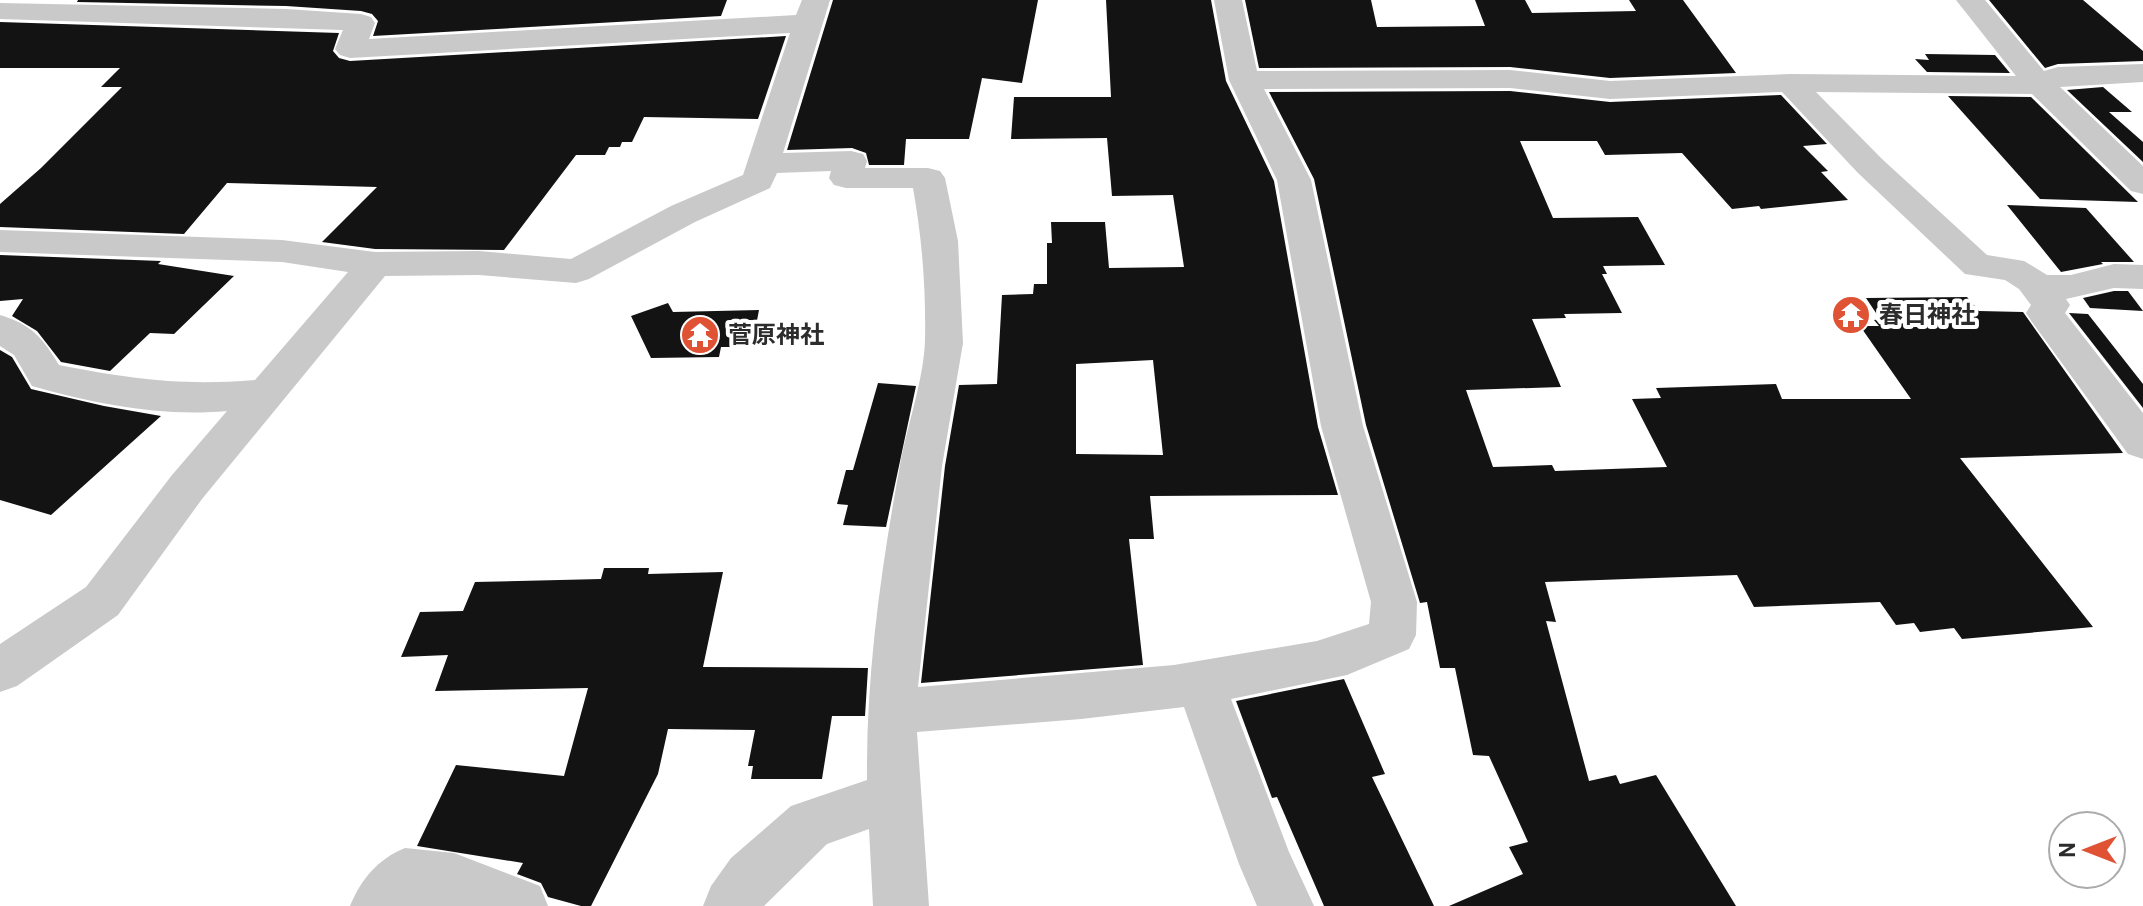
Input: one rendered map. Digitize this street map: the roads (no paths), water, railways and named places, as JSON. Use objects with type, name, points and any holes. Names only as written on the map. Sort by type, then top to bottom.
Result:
[{"type":"street","points":[[891,711],[1128,695],[1201,684],[1362,652],[1392,635],[1394,602],[1342,426],[1294,180],[1244,80],[1228,0]]},
{"type":"street","points":[[1970,0],[2040,85],[2143,184]]},
{"type":"street","points":[[0,11],[271,17],[361,23],[350,49],[812,11],[758,181],[683,214],[576,271],[479,263],[375,264],[282,251],[0,241]]},
{"type":"street","points":[[1244,80],[1510,79],[1610,90],[1790,83],[2040,85],[2058,76],[2143,73]]},
{"type":"street","points":[[1790,83],[1870,166],[1978,266],[2010,267],[2028,276],[2051,305],[2045,313],[2143,443]]},
{"type":"street","points":[[764,163],[851,161],[846,178],[928,178],[940,241],[944,343],[921,466],[902,601],[891,711],[901,906]]},
{"type":"street","points":[[0,671],[102,601],[187,487],[375,264]]},
{"type":"street","points":[[2038,287],[2071,287],[2114,276],[2143,277]]},
{"type":"street","points":[[0,328],[28,346],[46,376],[132,394],[199,399],[268,393]]},
{"type":"street","points":[[1201,684],[1266,864],[1286,906]]},
{"type":"street","points":[[731,906],[751,877],[810,824],[893,796]]},
{"type":"street","points":[[378,906],[405,875],[454,881],[520,906]]},
{"type":"place","name":"春日神社","points":[[1851,315]]},
{"type":"place","name":"菅原神社","points":[[700,335]]}]
